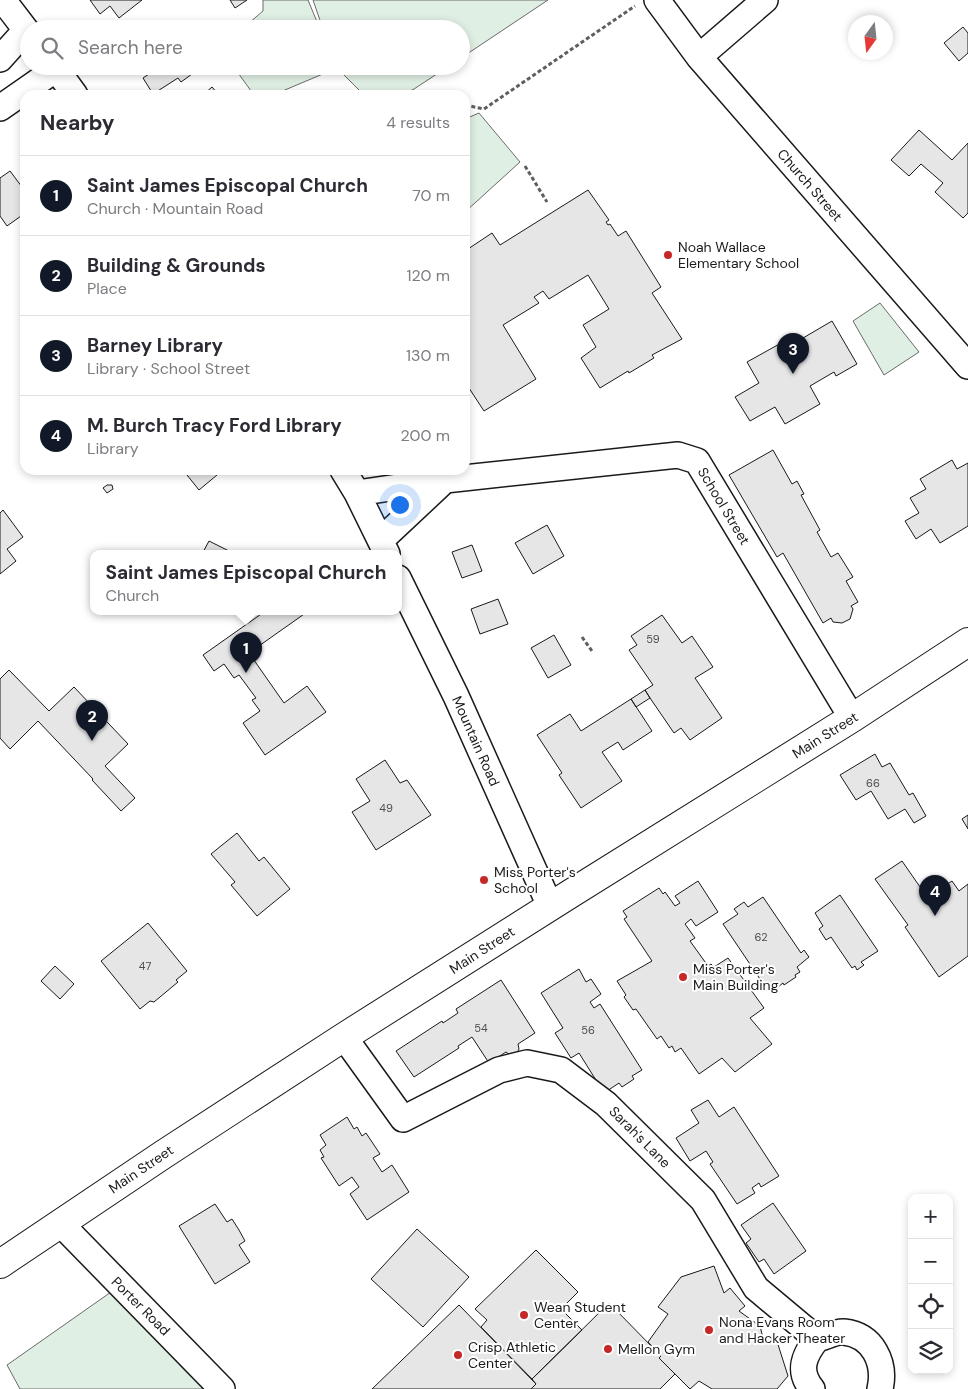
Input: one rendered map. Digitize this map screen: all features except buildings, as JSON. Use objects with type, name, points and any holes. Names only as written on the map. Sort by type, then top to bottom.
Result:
[{"type":"highway","name":"Main Street","points":[[0,1264],[344,1037],[852,718],[968,642]]},
{"type":"street","points":[[3,0],[20,23]]},
{"type":"street","points":[[699,57],[765,0]]},
{"type":"street","name":"Church Street","points":[[648,2],[699,57],[968,366]]},
{"type":"street","points":[[0,59],[20,39]]},
{"type":"street","points":[[25,90],[45,75]]},
{"type":"street","points":[[60,75],[71,90]]},
{"type":"street","points":[[0,108],[20,93]]},
{"type":"street","name":"School Street","points":[[357,493],[445,480],[678,455],[697,461],[852,718]]},
{"type":"street","points":[[346,475],[384,547],[445,480]]},
{"type":"street","name":"Mountain Road","points":[[402,586],[456,696],[550,906]]},
{"type":"street","name":"Sarah's Lane","points":[[344,1037],[403,1119],[499,1070],[527,1064],[561,1070],[606,1104],[703,1200],[756,1288],[817,1339]]},
{"type":"street","name":"Porter Road","points":[[60,1224],[222,1389]]},
{"type":"street","points":[[812,1389],[805,1380],[804,1357],[817,1339],[843,1331],[861,1338],[874,1350],[881,1363],[880,1389]]},
{"type":"path","points":[[470,105],[484,109],[648,2]]},
{"type":"path","points":[[525,166],[547,202]]},
{"type":"path","points":[[582,638],[592,651]]},
{"type":"green space","points":[[263,0],[308,0],[316,20],[252,20],[263,11]]},
{"type":"green space","points":[[313,0],[548,0],[470,52],[470,20],[320,20]]},
{"type":"green space","points":[[240,75],[320,75],[285,90],[250,90]]},
{"type":"green space","points":[[344,75],[435,75],[413,90],[359,90]]},
{"type":"green space","points":[[479,113],[520,162],[470,207],[470,117]]},
{"type":"green space","points":[[880,303],[919,352],[884,375],[853,321]]},
{"type":"green space","points":[[121,1285],[222,1389],[20,1389],[7,1365]]},
{"type":"place","name":"Noah Wallace Elementary School","points":[[668,255]]},
{"type":"place","name":"Barney Library","points":[[793,374]]},
{"type":"place","name":"Saint James Episcopal Church","points":[[246,673]]},
{"type":"place","name":"Building & Grounds","points":[[92,741]]},
{"type":"place","name":"Miss Porter's School","points":[[484,880]]},
{"type":"place","name":"M. Burch Tracy Ford Library","points":[[935,916]]},
{"type":"place","name":"Miss Porter's Main Building","points":[[683,977]]},
{"type":"place","name":"Wean Student Center","points":[[524,1315]]},
{"type":"place","name":"Nona Evans Room and Hacker Theater","points":[[709,1330]]},
{"type":"place","name":"Mellon Gym","points":[[608,1349]]},
{"type":"place","name":"Crisp Athletic Center","points":[[458,1355]]}]
